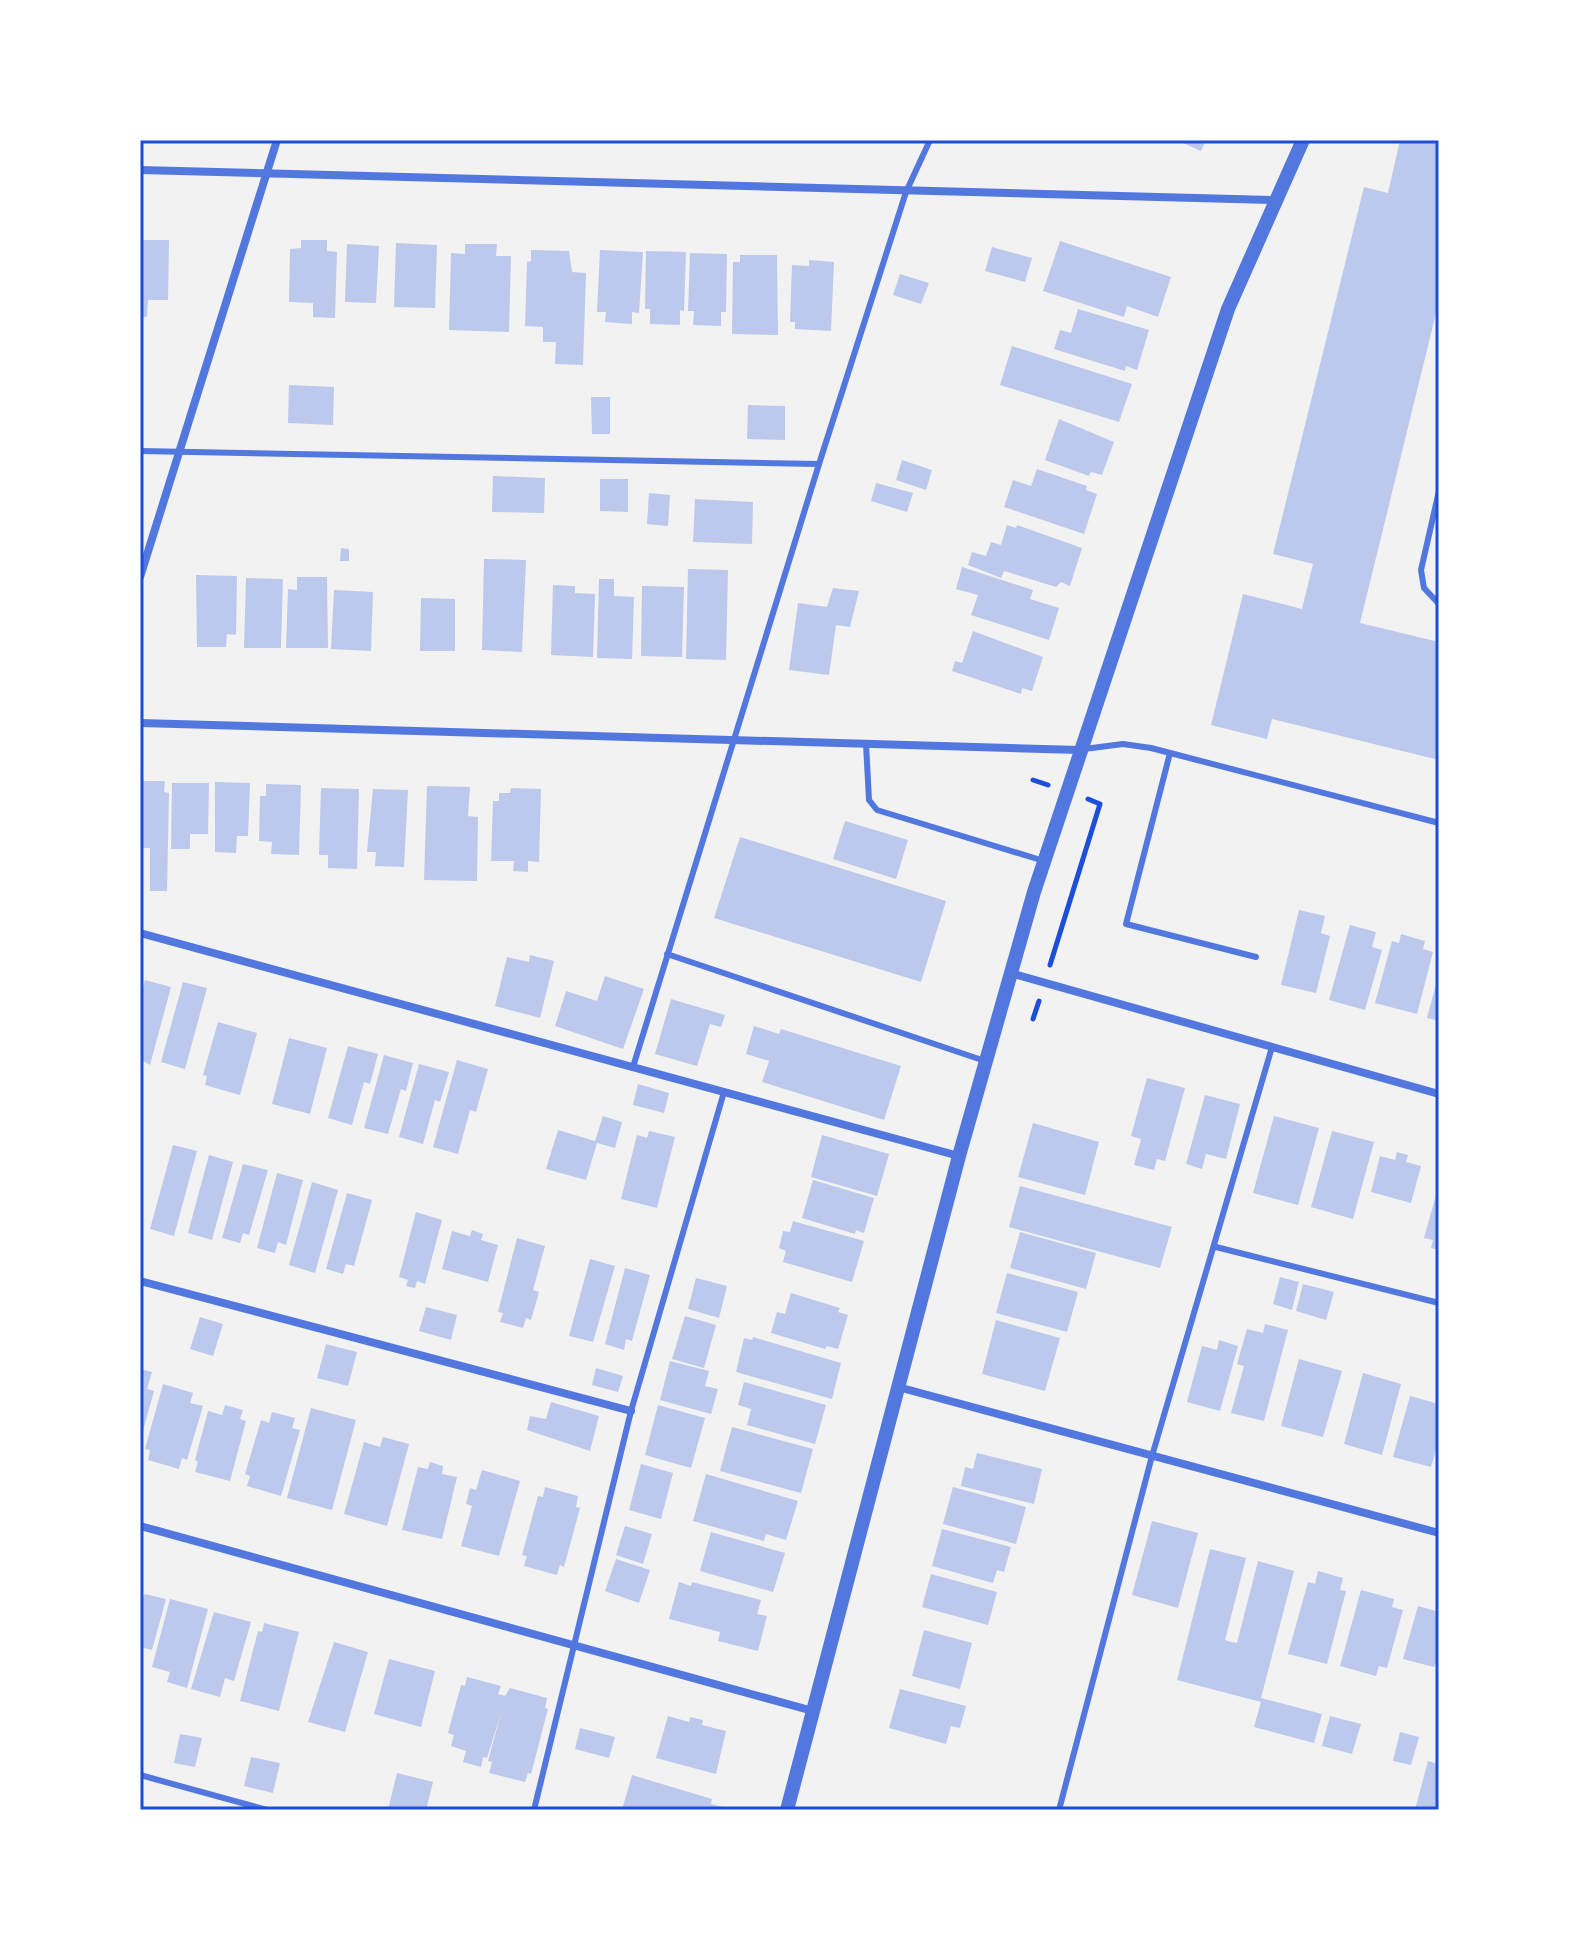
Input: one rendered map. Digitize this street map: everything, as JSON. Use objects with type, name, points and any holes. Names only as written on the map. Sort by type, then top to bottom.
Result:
[{"type":"street","points":[[140,577],[277,140]]},
{"type":"street","points":[[787,1810],[1009,973],[1080,750],[1228,309],[1303,140]]},
{"type":"street","points":[[140,170],[1275,200]]},
{"type":"street","points":[[140,723],[1080,750]]},
{"type":"street","points":[[140,933],[959,1156]]},
{"type":"street","points":[[1009,973],[1439,1094]]},
{"type":"street","points":[[140,1281],[631,1411]]},
{"type":"street","points":[[898,1387],[1439,1533]]},
{"type":"street","points":[[140,1526],[813,1711]]},
{"type":"lane","points":[[633,1067],[732,740],[906,192],[930,140]]},
{"type":"lane","points":[[140,451],[819,464]]},
{"type":"lane","points":[[1439,491],[1421,570],[1424,588],[1439,604]]},
{"type":"lane","points":[[866,744],[869,800],[877,810],[1044,861]]},
{"type":"lane","points":[[1080,750],[1123,744],[1170,753],[1439,823]]},
{"type":"lane","points":[[1170,753],[1126,924],[1256,957]]},
{"type":"lane","points":[[667,954],[985,1061]]},
{"type":"lane","points":[[1059,1810],[1152,1456],[1216,1247],[1272,1047]]},
{"type":"lane","points":[[534,1810],[631,1411],[724,1092]]},
{"type":"lane","points":[[1216,1247],[1439,1303]]},
{"type":"lane","points":[[140,1775],[267,1810]]},
{"type":"path","points":[[1033,780],[1100,804],[1033,1019]]},
{"type":"building","points":[[1176,140],[1206,140],[1201,151]]},
{"type":"building","points":[[1400,140],[1439,140],[1439,301],[1360,623],[1439,642],[1439,760],[1272,719],[1267,739],[1211,725],[1243,594],[1302,609],[1313,564],[1273,554],[1364,187],[1388,193]]},
{"type":"building","points":[[140,240],[169,240],[168,300],[148,300],[147,317],[140,317]]},
{"type":"building","points":[[301,240],[327,240],[327,251],[337,252],[335,318],[313,317],[313,303],[289,302],[290,249],[301,248]]},
{"type":"building","points":[[1060,241],[1171,277],[1158,317],[1127,306],[1124,317],[1043,291]]},
{"type":"building","points":[[396,243],[437,245],[435,308],[394,307]]},
{"type":"building","points":[[347,244],[379,246],[376,303],[345,302]]},
{"type":"building","points":[[465,244],[497,244],[496,256],[511,256],[509,332],[449,330],[451,253],[465,254]]},
{"type":"building","points":[[992,247],[1032,258],[1025,282],[985,271]]},
{"type":"building","points":[[531,250],[569,251],[572,272],[586,273],[583,365],[555,364],[556,342],[543,342],[543,327],[525,326],[527,262],[531,261]]},
{"type":"building","points":[[600,250],[643,252],[639,313],[632,312],[632,324],[605,322],[606,312],[597,312]]},
{"type":"building","points":[[646,251],[686,252],[684,311],[680,310],[680,325],[650,324],[650,309],[645,309]]},
{"type":"building","points":[[690,253],[727,254],[726,312],[721,312],[721,326],[693,325],[694,311],[688,311]]},
{"type":"building","points":[[740,255],[777,255],[778,335],[732,334],[733,262],[740,262]]},
{"type":"building","points":[[809,260],[834,262],[831,331],[795,329],[795,322],[790,322],[792,265],[809,266]]},
{"type":"building","points":[[900,274],[929,283],[921,304],[893,295]]},
{"type":"building","points":[[1078,309],[1149,330],[1137,370],[1126,366],[1125,371],[1054,349],[1060,330],[1071,333]]},
{"type":"building","points":[[1012,346],[1132,384],[1119,422],[1000,385]]},
{"type":"building","points":[[289,385],[334,387],[333,425],[288,423]]},
{"type":"building","points":[[591,397],[610,397],[610,434],[592,434]]},
{"type":"building","points":[[748,405],[785,406],[785,440],[747,439]]},
{"type":"building","points":[[1059,419],[1114,442],[1102,475],[1091,472],[1089,476],[1045,460]]},
{"type":"building","points":[[902,460],[932,470],[926,490],[896,480]]},
{"type":"building","points":[[1037,469],[1087,486],[1086,490],[1097,494],[1084,534],[1004,507],[1013,480],[1031,486]]},
{"type":"building","points":[[493,476],[545,478],[544,513],[492,512]]},
{"type":"building","points":[[600,479],[628,479],[628,512],[600,511]]},
{"type":"building","points":[[876,483],[913,493],[907,512],[871,501]]},
{"type":"building","points":[[649,493],[670,495],[668,526],[647,524]]},
{"type":"building","points":[[695,499],[753,502],[752,544],[693,542]]},
{"type":"building","points":[[1007,525],[1016,528],[1017,525],[1082,548],[1070,586],[1061,582],[1056,587],[1004,571],[1001,578],[968,565],[972,552],[986,556],[991,542],[1001,545]]},
{"type":"building","points":[[341,548],[349,549],[349,561],[340,561]]},
{"type":"building","points":[[484,559],[526,560],[522,652],[482,650]]},
{"type":"building","points":[[962,567],[1033,590],[1030,599],[1059,608],[1049,640],[971,615],[978,595],[956,589]]},
{"type":"building","points":[[688,569],[728,570],[726,660],[686,659]]},
{"type":"building","points":[[196,575],[237,576],[236,635],[227,634],[226,647],[197,647]]},
{"type":"building","points":[[297,577],[327,577],[328,648],[286,648],[288,589],[297,590]]},
{"type":"building","points":[[246,578],[283,579],[281,648],[244,648]]},
{"type":"building","points":[[599,579],[614,579],[614,596],[634,597],[632,659],[597,658]]},
{"type":"building","points":[[553,585],[575,586],[575,593],[595,594],[593,657],[551,655]]},
{"type":"building","points":[[642,586],[684,587],[682,657],[641,656]]},
{"type":"building","points":[[833,588],[859,591],[850,627],[836,625],[829,675],[789,670],[798,603],[827,607]]},
{"type":"building","points":[[334,590],[373,592],[371,651],[331,649]]},
{"type":"building","points":[[421,598],[455,599],[455,651],[420,651]]},
{"type":"building","points":[[973,631],[1043,657],[1032,691],[1022,688],[1021,694],[952,671],[955,661],[962,663]]},
{"type":"building","points":[[140,781],[165,781],[164,792],[169,793],[167,891],[150,891],[150,848],[140,848]]},
{"type":"building","points":[[215,782],[250,783],[248,836],[237,836],[236,853],[215,852]]},
{"type":"building","points":[[172,783],[209,783],[208,834],[190,834],[190,849],[171,849]]},
{"type":"building","points":[[266,784],[301,785],[299,855],[271,854],[272,842],[259,841],[260,796],[266,796]]},
{"type":"building","points":[[427,786],[470,787],[468,816],[478,817],[477,881],[424,880]]},
{"type":"building","points":[[321,788],[359,789],[357,869],[328,868],[328,855],[319,855]]},
{"type":"building","points":[[511,788],[541,789],[539,862],[528,861],[528,872],[513,871],[514,861],[491,861],[493,801],[499,801],[499,793],[510,793]]},
{"type":"building","points":[[373,789],[408,790],[404,867],[375,866],[376,852],[367,852]]},
{"type":"building","points":[[845,821],[908,840],[896,879],[833,859]]},
{"type":"building","points":[[740,837],[946,901],[921,982],[714,918]]},
{"type":"building","points":[[1299,910],[1325,916],[1321,933],[1330,936],[1316,993],[1281,985]]},
{"type":"building","points":[[1350,925],[1376,932],[1372,947],[1382,950],[1365,1010],[1329,1000]]},
{"type":"building","points":[[1401,934],[1425,941],[1423,949],[1433,952],[1417,1014],[1375,1003],[1392,941],[1399,943]]},
{"type":"building","points":[[530,955],[554,961],[540,1018],[495,1006],[507,957],[529,962]]},
{"type":"building","points":[[1439,973],[1439,1021],[1427,1018]]},
{"type":"building","points":[[605,976],[644,989],[623,1049],[555,1026],[566,991],[597,1001]]},
{"type":"building","points":[[145,980],[171,987],[150,1065],[140,1059],[140,998]]},
{"type":"building","points":[[183,982],[207,988],[185,1069],[161,1062]]},
{"type":"building","points":[[671,999],[725,1015],[721,1027],[710,1024],[697,1066],[655,1054]]},
{"type":"building","points":[[218,1022],[257,1033],[240,1095],[205,1085],[207,1076],[203,1075]]},
{"type":"building","points":[[754,1026],[779,1034],[781,1029],[901,1066],[884,1120],[762,1082],[769,1061],[746,1054]]},
{"type":"building","points":[[289,1038],[327,1048],[310,1114],[272,1104]]},
{"type":"building","points":[[348,1046],[378,1054],[370,1084],[364,1082],[352,1125],[328,1118]]},
{"type":"building","points":[[384,1055],[413,1063],[406,1091],[401,1089],[388,1134],[364,1128]]},
{"type":"building","points":[[457,1060],[488,1069],[476,1112],[470,1110],[458,1154],[433,1147]]},
{"type":"building","points":[[419,1064],[449,1072],[440,1102],[435,1100],[423,1144],[399,1137]]},
{"type":"building","points":[[1147,1078],[1185,1088],[1165,1161],[1157,1159],[1154,1170],[1134,1165],[1141,1139],[1131,1136]]},
{"type":"building","points":[[638,1084],[669,1093],[664,1113],[633,1105]]},
{"type":"building","points":[[1205,1095],[1240,1104],[1226,1159],[1206,1154],[1202,1169],[1186,1164]]},
{"type":"building","points":[[603,1116],[622,1122],[615,1148],[597,1143],[586,1180],[546,1169],[558,1130],[595,1141]]},
{"type":"building","points":[[1274,1116],[1319,1128],[1298,1205],[1253,1193]]},
{"type":"building","points":[[1033,1123],[1099,1142],[1085,1195],[1018,1177]]},
{"type":"building","points":[[649,1131],[675,1137],[657,1208],[621,1199],[637,1135],[647,1138]]},
{"type":"building","points":[[1332,1131],[1374,1142],[1353,1219],[1311,1207]]},
{"type":"building","points":[[822,1135],[889,1154],[877,1196],[811,1177]]},
{"type":"building","points":[[173,1145],[197,1151],[174,1236],[150,1229]]},
{"type":"building","points":[[1397,1152],[1408,1155],[1406,1162],[1421,1166],[1411,1203],[1371,1192],[1380,1156],[1395,1160]]},
{"type":"building","points":[[209,1155],[233,1162],[212,1240],[188,1233]]},
{"type":"building","points":[[243,1164],[268,1170],[249,1235],[243,1233],[240,1243],[222,1238]]},
{"type":"building","points":[[277,1173],[303,1180],[286,1245],[278,1242],[275,1253],[257,1248]]},
{"type":"building","points":[[813,1180],[874,1198],[864,1233],[856,1230],[855,1234],[802,1218]]},
{"type":"building","points":[[312,1182],[338,1190],[315,1273],[289,1265]]},
{"type":"building","points":[[1020,1186],[1172,1227],[1160,1268],[1009,1227]]},
{"type":"building","points":[[1438,1188],[1439,1250],[1431,1248],[1433,1240],[1424,1238]]},
{"type":"building","points":[[347,1193],[372,1200],[354,1266],[346,1264],[343,1274],[326,1269]]},
{"type":"building","points":[[416,1212],[442,1220],[425,1284],[417,1281],[415,1288],[406,1286],[408,1280],[399,1277]]},
{"type":"building","points":[[793,1221],[864,1241],[852,1282],[783,1262],[786,1251],[779,1248],[783,1231],[790,1232]]},
{"type":"building","points":[[472,1230],[483,1234],[481,1240],[498,1245],[488,1282],[442,1269],[452,1231],[470,1236]]},
{"type":"building","points":[[1020,1232],[1096,1253],[1086,1289],[1010,1268]]},
{"type":"building","points":[[517,1238],[545,1246],[533,1290],[539,1292],[531,1320],[526,1318],[523,1328],[500,1322],[503,1313],[498,1312]]},
{"type":"building","points":[[590,1259],[615,1266],[593,1342],[569,1336]]},
{"type":"building","points":[[625,1268],[650,1275],[632,1341],[626,1339],[624,1350],[605,1344]]},
{"type":"building","points":[[1007,1273],[1078,1292],[1067,1332],[996,1313]]},
{"type":"building","points":[[1280,1277],[1299,1282],[1292,1310],[1273,1304]]},
{"type":"building","points":[[696,1278],[727,1286],[719,1318],[688,1309]]},
{"type":"building","points":[[1303,1284],[1334,1292],[1326,1320],[1296,1311]]},
{"type":"building","points":[[791,1293],[840,1308],[838,1312],[848,1315],[838,1349],[827,1346],[825,1349],[771,1333],[777,1312],[785,1314]]},
{"type":"building","points":[[426,1307],[457,1315],[451,1340],[419,1331]]},
{"type":"building","points":[[685,1316],[716,1325],[704,1368],[672,1359]]},
{"type":"building","points":[[200,1317],[223,1324],[213,1356],[190,1349]]},
{"type":"building","points":[[996,1320],[1060,1338],[1045,1391],[982,1374]]},
{"type":"building","points":[[1265,1324],[1288,1330],[1264,1421],[1231,1413],[1244,1366],[1237,1364],[1247,1329],[1263,1333]]},
{"type":"building","points":[[753,1337],[841,1363],[832,1399],[736,1372],[744,1338],[752,1340]]},
{"type":"building","points":[[1219,1340],[1238,1346],[1220,1411],[1187,1402],[1202,1346],[1217,1350]]},
{"type":"building","points":[[326,1344],[357,1352],[348,1386],[317,1378]]},
{"type":"building","points":[[1299,1359],[1342,1371],[1323,1437],[1281,1426]]},
{"type":"building","points":[[670,1361],[709,1371],[705,1386],[718,1389],[711,1414],[660,1400]]},
{"type":"building","points":[[596,1368],[623,1376],[618,1392],[592,1385]]},
{"type":"building","points":[[140,1369],[152,1372],[147,1389],[154,1391],[141,1438]]},
{"type":"building","points":[[1363,1373],[1401,1384],[1382,1455],[1344,1444]]},
{"type":"building","points":[[744,1382],[826,1405],[815,1444],[747,1425],[751,1409],[738,1405]]},
{"type":"building","points":[[163,1384],[193,1393],[190,1403],[203,1406],[187,1460],[182,1458],[179,1469],[148,1460],[150,1450],[145,1449]]},
{"type":"building","points":[[1410,1396],[1439,1404],[1439,1440],[1431,1467],[1393,1457]]},
{"type":"building","points":[[551,1402],[599,1416],[590,1451],[527,1430],[530,1416],[546,1419]]},
{"type":"building","points":[[225,1405],[243,1410],[240,1419],[246,1421],[230,1481],[195,1472],[198,1462],[195,1460],[208,1411],[222,1415]]},
{"type":"building","points":[[658,1405],[705,1418],[691,1468],[645,1455]]},
{"type":"building","points":[[311,1408],[356,1420],[332,1510],[287,1498]]},
{"type":"building","points":[[272,1412],[295,1418],[292,1428],[300,1430],[281,1496],[247,1486],[250,1476],[245,1474],[261,1420],[269,1423]]},
{"type":"building","points":[[732,1427],[813,1449],[801,1493],[720,1471]]},
{"type":"building","points":[[383,1437],[409,1444],[387,1526],[344,1514],[364,1442],[380,1447]]},
{"type":"building","points":[[977,1453],[1042,1469],[1034,1504],[961,1486],[965,1467],[973,1469]]},
{"type":"building","points":[[430,1462],[443,1466],[442,1474],[457,1477],[442,1539],[402,1530],[418,1467],[428,1469]]},
{"type":"building","points":[[641,1464],[673,1473],[661,1519],[629,1510]]},
{"type":"building","points":[[482,1470],[520,1481],[499,1556],[461,1546],[472,1506],[466,1504],[470,1488],[476,1490]]},
{"type":"building","points":[[706,1474],[798,1501],[786,1540],[766,1534],[764,1541],[693,1521]]},
{"type":"building","points":[[545,1487],[578,1496],[576,1507],[580,1508],[564,1567],[560,1565],[557,1575],[524,1566],[527,1556],[522,1555],[538,1496],[543,1497]]},
{"type":"building","points":[[953,1487],[1026,1507],[1016,1544],[943,1524]]},
{"type":"building","points":[[1152,1521],[1198,1533],[1178,1608],[1132,1595]]},
{"type":"building","points":[[625,1526],[652,1534],[643,1564],[616,1555]]},
{"type":"building","points":[[942,1529],[1011,1547],[1004,1572],[997,1570],[993,1583],[932,1566]]},
{"type":"building","points":[[711,1532],[785,1553],[773,1592],[700,1571]]},
{"type":"building","points":[[1210,1549],[1246,1558],[1225,1640],[1231,1642],[1237,1643],[1258,1561],[1294,1571],[1261,1698],[1322,1714],[1314,1743],[1254,1727],[1261,1702],[1177,1680]]},
{"type":"building","points":[[616,1559],[650,1570],[639,1603],[605,1591]]},
{"type":"building","points":[[1318,1571],[1343,1578],[1340,1590],[1346,1591],[1327,1664],[1288,1654],[1308,1582],[1315,1584]]},
{"type":"building","points":[[931,1574],[997,1592],[988,1625],[922,1607]]},
{"type":"building","points":[[679,1582],[691,1586],[692,1582],[761,1600],[757,1614],[767,1616],[758,1651],[718,1641],[720,1632],[669,1619]]},
{"type":"building","points":[[1361,1590],[1394,1599],[1392,1607],[1403,1610],[1387,1668],[1379,1666],[1376,1676],[1340,1666]]},
{"type":"building","points":[[145,1594],[166,1599],[152,1650],[140,1647],[140,1600]]},
{"type":"building","points":[[170,1599],[208,1609],[187,1688],[167,1682],[170,1672],[152,1667]]},
{"type":"building","points":[[1418,1606],[1439,1612],[1439,1657],[1434,1667],[1403,1659]]},
{"type":"building","points":[[214,1612],[251,1622],[234,1681],[225,1678],[220,1697],[191,1689]]},
{"type":"building","points":[[264,1623],[299,1632],[279,1711],[240,1701],[258,1631],[262,1632]]},
{"type":"building","points":[[924,1630],[972,1643],[960,1689],[912,1676]]},
{"type":"building","points":[[334,1642],[368,1652],[345,1732],[308,1722]]},
{"type":"building","points":[[389,1659],[435,1671],[421,1727],[374,1714]]},
{"type":"building","points":[[467,1677],[501,1686],[498,1694],[505,1696],[510,1688],[547,1698],[545,1708],[548,1709],[531,1774],[528,1773],[525,1782],[489,1773],[492,1762],[488,1761],[501,1713],[487,1758],[483,1757],[481,1767],[463,1762],[466,1751],[451,1746],[454,1735],[448,1733],[461,1685],[465,1686]]},
{"type":"building","points":[[900,1689],[966,1706],[960,1728],[951,1726],[946,1744],[889,1728]]},
{"type":"building","points":[[668,1716],[689,1722],[690,1717],[703,1720],[702,1725],[726,1731],[716,1774],[656,1758]]},
{"type":"building","points":[[1330,1716],[1361,1724],[1352,1754],[1322,1746]]},
{"type":"building","points":[[580,1728],[615,1737],[609,1758],[575,1749]]},
{"type":"building","points":[[1400,1732],[1419,1737],[1411,1765],[1393,1761]]},
{"type":"building","points":[[180,1734],[202,1738],[195,1767],[174,1763]]},
{"type":"building","points":[[251,1757],[280,1763],[273,1793],[244,1786]]},
{"type":"building","points":[[1428,1761],[1439,1764],[1439,1810],[1415,1810]]},
{"type":"building","points":[[397,1773],[433,1782],[426,1810],[388,1810]]},
{"type":"building","points":[[632,1775],[712,1799],[711,1804],[723,1807],[722,1810],[622,1810]]}]
